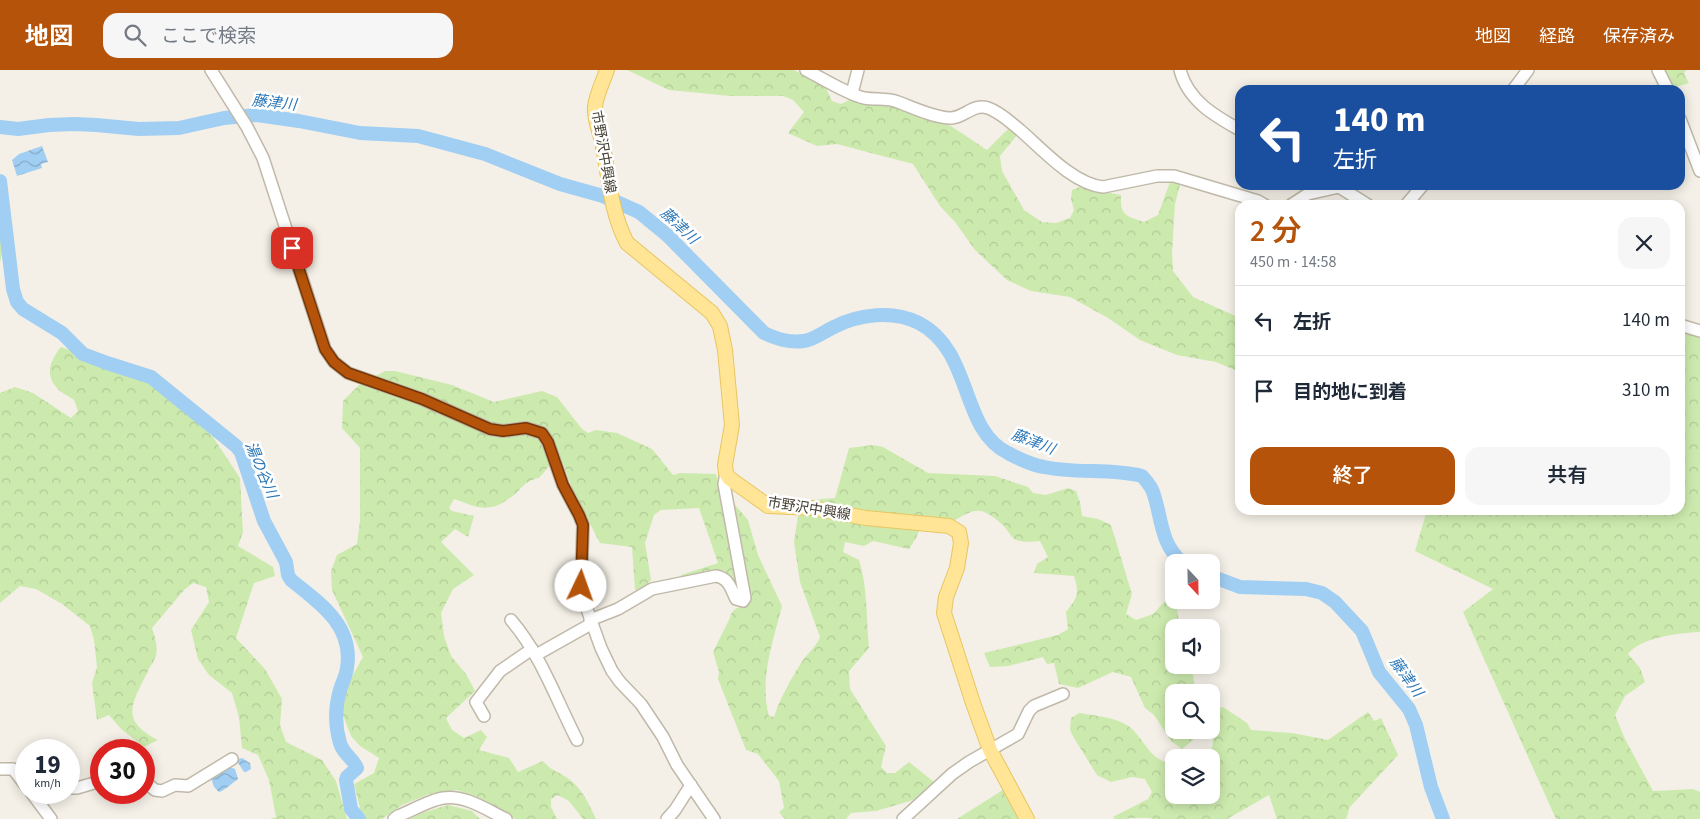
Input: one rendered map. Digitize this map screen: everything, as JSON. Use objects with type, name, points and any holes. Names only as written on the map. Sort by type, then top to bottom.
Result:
[{"type":"main road","name":"市野沢中興線","points":[[606,70],[595,105],[594,115],[602,142],[615,217],[626,244],[712,313],[720,326],[725,350],[732,425],[725,465],[726,473],[729,478],[768,506],[812,508],[866,518],[949,526],[959,532],[961,544],[957,568],[946,597],[944,613],[990,750],[1027,819]]},
{"type":"street","points":[[211,70],[263,158],[325,349],[334,362],[348,373],[422,399],[490,429],[503,431],[526,428],[542,433],[548,442],[563,485],[583,525],[581,586],[600,648],[620,682],[641,704],[663,737],[677,765],[714,819]]},
{"type":"street","points":[[806,70],[864,98],[886,98],[941,117],[958,117],[974,108],[988,108],[1014,125],[1076,177],[1096,186],[1103,187],[1157,176],[1174,176],[1255,200]]},
{"type":"street","points":[[852,93],[858,70]]},
{"type":"street","points":[[1180,70],[1198,102],[1211,113],[1235,127]]},
{"type":"street","points":[[1517,85],[1528,70]]},
{"type":"street","points":[[1658,70],[1666,85]]},
{"type":"street","points":[[1685,132],[1700,171]]},
{"type":"street","points":[[1299,200],[1308,194],[1323,190]]},
{"type":"street","points":[[1344,190],[1360,200]]},
{"type":"street","points":[[1410,200],[1419,190]]},
{"type":"street","points":[[1685,326],[1700,330]]},
{"type":"street","points":[[484,716],[476,702],[484,689],[500,671],[652,589],[716,576],[722,577],[727,581],[736,599],[743,601],[745,598],[744,591],[724,484],[726,473]]},
{"type":"street","points":[[512,620],[534,652],[577,740]]},
{"type":"street","points":[[904,819],[952,774],[1018,734],[1029,710],[1034,706],[1063,694]]},
{"type":"street","points":[[155,790],[162,791],[175,785],[188,786],[232,759]]},
{"type":"street","points":[[0,769],[15,770]]},
{"type":"street","points":[[667,819],[691,785]]},
{"type":"street","points":[[394,819],[442,798],[457,798],[476,804],[506,819]]},
{"type":"street","points":[[39,804],[50,819]]},
{"type":"green space","points":[[627,70],[794,70],[825,86],[832,101],[841,104],[853,98],[887,103],[951,126],[987,150],[1010,127],[1018,134],[1000,156],[1002,171],[1024,210],[1042,222],[1056,223],[1070,218],[1074,210],[1071,199],[1072,190],[1080,187],[1121,195],[1125,214],[1144,222],[1158,215],[1171,179],[1178,181],[1180,185],[1175,204],[1172,253],[1173,271],[1193,297],[1235,316],[1235,370],[1216,362],[1177,355],[1140,340],[1108,318],[1070,297],[1031,291],[1007,280],[975,250],[955,222],[940,206],[913,164],[837,144],[817,146],[788,133],[804,112],[793,100],[783,96],[730,96],[669,90]]},
{"type":"green space","points":[[1664,70],[1686,70],[1684,74],[1689,83],[1671,85]]},
{"type":"green space","points":[[0,209],[3,249],[0,262]]},
{"type":"green space","points":[[1685,332],[1700,336],[1700,632],[1661,637],[1634,648],[1628,654],[1640,668],[1645,682],[1625,696],[1615,715],[1625,739],[1653,791],[1693,789],[1700,792],[1700,819],[1556,819],[1463,612],[1493,589],[1415,551],[1426,515],[1685,515]]},
{"type":"green space","points":[[61,347],[150,379],[213,437],[240,478],[243,532],[238,546],[273,567],[275,576],[254,583],[236,638],[265,669],[282,699],[280,725],[286,742],[322,760],[336,781],[347,819],[270,819],[276,817],[269,780],[258,755],[242,748],[239,717],[232,693],[209,675],[198,659],[191,630],[209,602],[206,587],[193,583],[184,590],[152,628],[157,652],[134,700],[132,709],[137,725],[158,740],[155,742],[155,739],[134,739],[121,729],[109,715],[97,720],[92,683],[97,667],[94,640],[90,626],[62,604],[36,589],[20,586],[0,603],[0,393],[15,387],[33,393],[71,418],[78,411],[74,400],[53,383],[50,367],[54,356]]},
{"type":"green space","points":[[385,371],[395,371],[452,385],[494,402],[542,391],[557,397],[582,429],[588,433],[596,430],[617,433],[652,449],[673,475],[680,473],[716,474],[719,486],[748,520],[758,555],[782,606],[766,674],[766,702],[769,716],[774,717],[793,676],[820,637],[800,582],[794,542],[798,516],[808,513],[811,500],[835,498],[849,448],[873,445],[883,447],[928,473],[995,476],[1028,487],[1033,493],[1046,495],[1068,488],[1076,491],[1082,516],[1098,519],[1111,525],[1132,594],[1126,614],[1136,620],[1153,614],[1165,601],[1165,609],[1177,609],[1179,619],[1165,619],[1165,674],[1193,674],[1195,684],[1165,684],[1165,732],[1154,715],[1145,708],[1131,677],[1113,672],[1078,688],[1059,684],[1054,663],[1047,664],[1043,657],[1008,666],[990,667],[984,653],[1058,635],[1068,629],[1066,612],[1075,599],[1077,588],[1074,576],[1034,573],[1037,564],[1048,557],[1040,541],[1026,542],[1016,540],[1003,525],[989,514],[973,511],[952,522],[925,517],[909,549],[873,541],[864,546],[845,542],[843,552],[859,560],[862,571],[869,648],[849,671],[850,689],[886,746],[881,767],[887,773],[895,773],[909,762],[934,782],[920,797],[876,811],[851,813],[846,819],[785,819],[779,812],[784,808],[779,781],[758,754],[746,750],[718,679],[719,672],[713,652],[733,611],[747,606],[749,602],[738,591],[724,570],[683,581],[680,579],[681,575],[718,563],[699,508],[661,510],[654,515],[645,543],[651,580],[643,588],[635,590],[632,547],[600,543],[574,493],[563,463],[551,464],[539,478],[528,482],[500,504],[487,508],[454,499],[449,508],[452,511],[474,516],[468,537],[455,529],[441,542],[474,575],[453,589],[441,613],[444,636],[451,656],[466,674],[475,691],[446,718],[452,730],[464,738],[481,730],[487,737],[479,750],[509,758],[518,772],[543,761],[551,769],[572,781],[584,796],[596,819],[583,819],[569,801],[558,795],[551,799],[551,807],[557,819],[515,819],[478,797],[457,790],[429,794],[402,805],[382,819],[365,819],[362,816],[354,784],[374,773],[379,758],[360,746],[351,736],[340,708],[349,682],[363,657],[332,590],[331,571],[337,555],[357,544],[360,521],[360,448],[342,428],[343,401],[359,385]]},
{"type":"green space","points":[[1223,707],[1247,723],[1251,730],[1292,733],[1328,740],[1368,712],[1374,721],[1381,718],[1398,755],[1350,807],[1346,819],[1277,819],[1269,795],[1227,819],[1115,819],[1113,817],[1148,799],[1152,792],[1145,779],[1132,777],[1111,782],[1097,775],[1070,730],[1071,718],[1079,713],[1120,721],[1131,728],[1154,755],[1165,762],[1165,804],[1220,804],[1220,749],[1211,749],[1213,739],[1220,739],[1220,708]]},
{"type":"green space","points":[[1170,739],[1193,739],[1182,749]]},
{"type":"green space","points":[[1006,788],[1021,819],[957,819]]},
{"type":"green space","points":[[448,805],[472,811],[480,819],[409,819],[422,813]]},
{"type":"water","points":[[42,146],[48,162],[41,164],[42,168],[17,176],[12,160],[19,154]]},
{"type":"water","points":[[242,758],[250,763],[251,769],[246,772],[244,772],[237,761]]},
{"type":"water","points":[[230,767],[235,769],[238,779],[219,792],[214,787],[211,778]]},
{"type":"waterway","name":"藤津川","points":[[0,127],[18,129],[75,124],[139,129],[179,128],[224,118],[257,115],[360,133],[418,136],[485,154],[560,184],[603,196],[639,212],[667,235],[764,333],[778,339],[804,341],[854,319],[876,315],[898,316],[919,323],[936,336],[949,352],[981,427],[993,442],[1008,453],[1039,466],[1068,470],[1118,472],[1142,476],[1153,492],[1166,539],[1174,554]]},
{"type":"waterway","name":"湯の谷川","points":[[0,181],[13,289],[17,302],[23,309],[62,333],[83,354],[151,377],[241,452],[264,521],[286,562],[288,575],[291,580],[332,617],[340,628],[345,640],[348,653],[346,671],[337,703],[336,723],[341,747],[357,768],[346,780],[351,809],[359,819]]},
{"type":"waterway","name":"藤津川","points":[[1220,579],[1240,587],[1306,589],[1322,593],[1335,602],[1362,631],[1379,672],[1409,709],[1416,725],[1431,787],[1443,819]]},
{"type":"route","points":[[292,248],[325,349],[334,362],[348,373],[422,399],[490,429],[503,431],[526,428],[542,433],[548,442],[563,485],[583,525],[581,586]]}]
